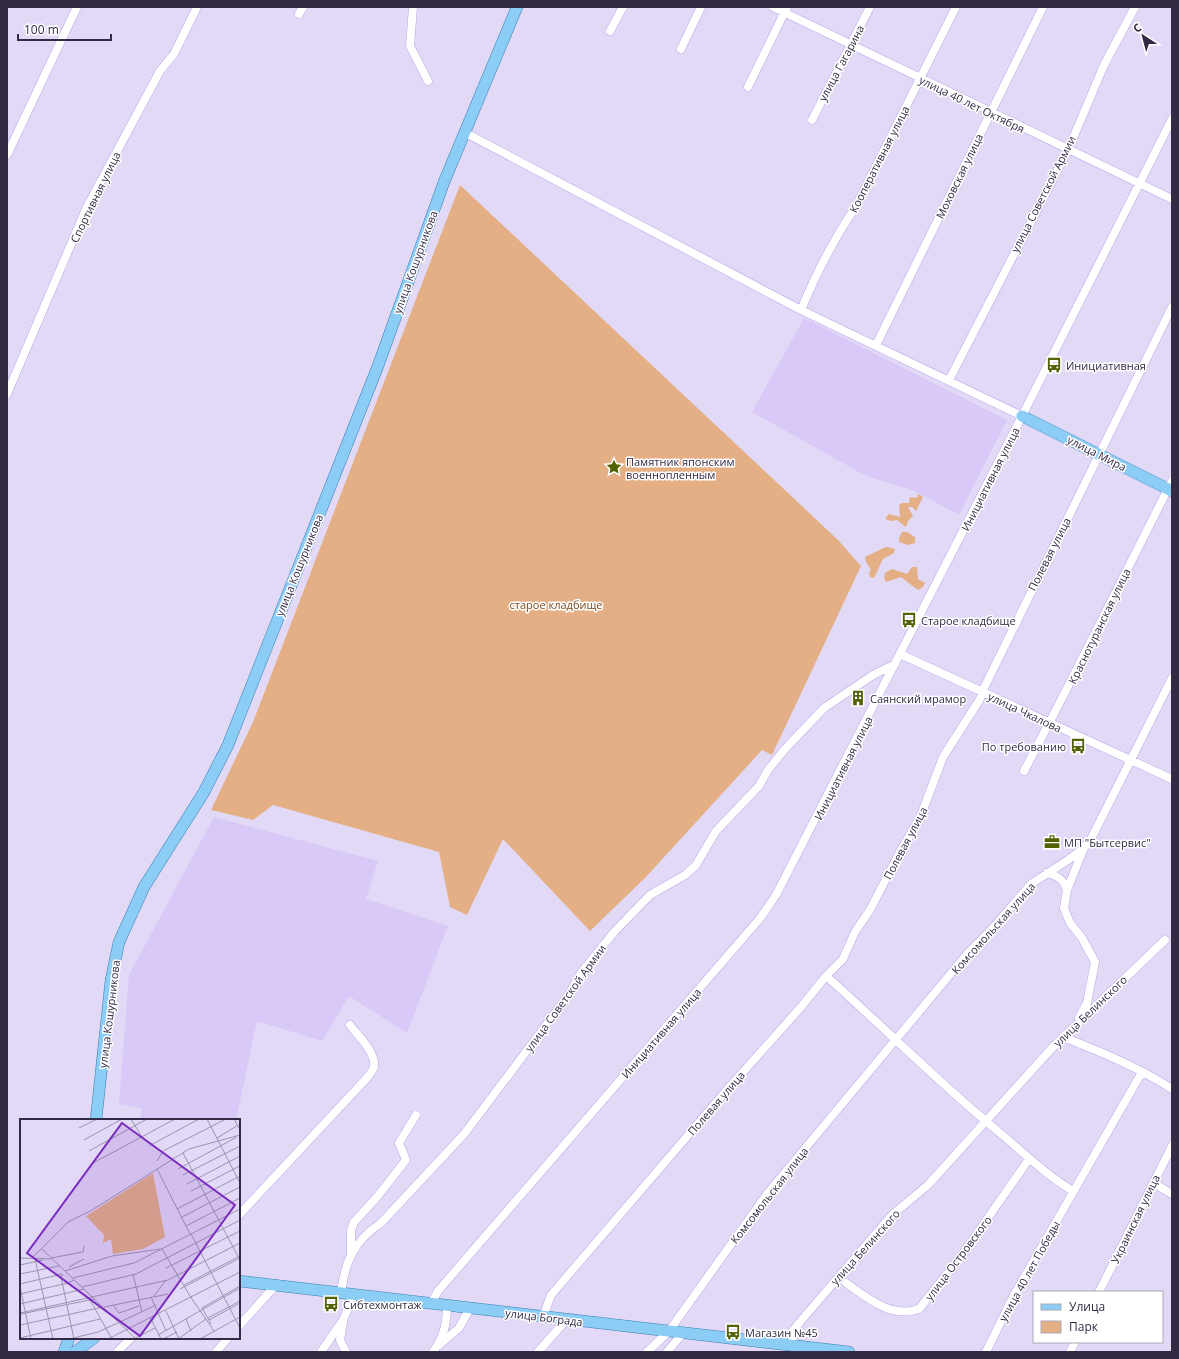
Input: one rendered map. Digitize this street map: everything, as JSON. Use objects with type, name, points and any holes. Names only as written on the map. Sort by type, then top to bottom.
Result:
[{"type":"main road","name":"улица Кошурникова","points":[[96,1119],[111,980],[119,942],[144,887],[204,792],[228,745],[378,366],[464,132],[517,7]]},
{"type":"main road","name":"улица Мира","points":[[1022,416],[1171,487]]},
{"type":"main road","name":"улица Бограда","points":[[240,1281],[669,1331],[785,1347],[849,1352]]},
{"type":"main road","points":[[64,1352],[69,1339]]},
{"type":"main road","points":[[75,1352],[93,1339]]},
{"type":"street","points":[[7,155],[77,7]]},
{"type":"street","name":"Спортивная улица","points":[[7,394],[86,209],[160,71],[174,54],[198,7]]},
{"type":"street","points":[[413,7],[410,46],[428,82]]},
{"type":"street","points":[[610,31],[623,7]]},
{"type":"street","points":[[681,50],[701,7]]},
{"type":"street","name":"улица 40 лет Октября","points":[[773,7],[785,10],[990,113],[1172,199]]},
{"type":"street","name":"улица Гагарина","points":[[812,120],[870,7]]},
{"type":"street","name":"Кооперативная улица","points":[[801,310],[839,231],[855,208],[956,7]]},
{"type":"street","name":"Моховская улица","points":[[876,345],[1043,7]]},
{"type":"street","name":"улица Советской Армии","points":[[949,380],[1068,150],[1104,65],[1135,7]]},
{"type":"street","points":[[748,87],[785,10]]},
{"type":"street","name":"Инициативная улица","points":[[431,1304],[438,1291],[452,1274],[761,917],[776,895],[815,822],[1172,119]]},
{"type":"street","points":[[464,132],[801,310],[1022,416]]},
{"type":"street","name":"Полевая улица","points":[[543,1317],[551,1295],[726,1091],[801,1007],[826,976],[843,959],[855,932],[870,910],[901,850],[920,818],[943,757],[980,699],[1014,623],[1100,454],[1172,307]]},
{"type":"street","name":"Краснотуранская улица","points":[[1024,770],[1079,668],[1171,487]]},
{"type":"street","name":"улица Чкалова","points":[[900,654],[1172,779]]},
{"type":"street","name":"улица Советской Армии","points":[[351,1252],[366,1233],[381,1223],[464,1133],[568,996],[581,973],[637,908],[650,895],[685,875],[696,865],[716,831],[759,786],[768,770],[785,749],[824,708],[873,675],[895,664]]},
{"type":"street","name":"Комсомольская улица","points":[[647,1352],[669,1331],[767,1194],[968,953],[992,929],[1031,884],[1083,849],[1091,839],[1172,678]]},
{"type":"street","points":[[1077,1022],[1087,1002],[1095,962],[1082,938],[1066,916],[1064,908],[1067,890],[1083,849]]},
{"type":"street","points":[[1047,873],[1060,878],[1064,882],[1067,890]]},
{"type":"street","name":"улица Белинского","points":[[785,1347],[792,1332],[799,1323],[892,1215],[928,1185],[1077,1022],[1165,940]]},
{"type":"street","points":[[826,976],[887,1030],[895,1040],[986,1123],[1057,1181],[1073,1191]]},
{"type":"street","points":[[240,1214],[365,1080],[374,1068],[374,1061],[371,1054],[350,1026]]},
{"type":"street","points":[[1063,1037],[1123,1061],[1142,1072],[1147,1072],[1172,1089]]},
{"type":"street","name":"улица 40 лет Победы","points":[[986,1352],[1013,1297],[1142,1072]]},
{"type":"street","name":"улица Советской Армии","points":[[341,1293],[351,1252],[351,1230],[354,1222],[377,1197],[406,1160],[399,1143],[416,1115]]},
{"type":"street","name":"Украинская улица","points":[[1099,1291],[1172,1146]]},
{"type":"street","name":"улица Островского","points":[[846,1283],[882,1307],[899,1312],[910,1312],[919,1309],[960,1258],[1030,1159]]},
{"type":"street","points":[[1153,1182],[1172,1194]]},
{"type":"street","points":[[240,1325],[275,1286]]},
{"type":"street","points":[[321,1352],[343,1320],[354,1295]]},
{"type":"street","points":[[439,1345],[448,1306]]},
{"type":"street","points":[[433,1352],[459,1328],[470,1308]]},
{"type":"street","points":[[343,1320],[340,1340],[346,1352]]},
{"type":"street","points":[[538,1352],[566,1320]]},
{"type":"street","points":[[668,1352],[683,1333]]},
{"type":"street","points":[[117,1352],[129,1339]]},
{"type":"street","points":[[216,1352],[227,1339]]},
{"type":"street","points":[[1070,1352],[1074,1343]]},
{"type":"shaded area","points":[[804,318],[1007,420],[959,515],[913,490],[866,476],[752,412]]},
{"type":"shaded area","points":[[214,817],[378,861],[366,899],[448,926],[407,1033],[349,996],[322,1041],[257,1021],[236,1119],[140,1119],[142,1108],[119,1104],[129,975]]},
{"type":"green space","name":"старое кладбище","points":[[460,185],[838,540],[861,566],[772,755],[762,750],[646,877],[590,931],[503,839],[467,915],[450,907],[439,852],[273,805],[253,820],[211,810],[253,722]]},
{"type":"green space","points":[[918,494],[923,497],[916,511],[912,507],[908,507],[913,516],[908,521],[906,527],[897,520],[891,521],[885,519],[889,514],[900,517],[899,505],[902,503],[909,503],[910,497],[917,498]]},
{"type":"green space","points":[[902,532],[907,532],[915,537],[915,543],[908,545],[899,542]]},
{"type":"green space","points":[[886,547],[895,549],[894,553],[883,559],[874,578],[870,577],[869,572],[871,570],[865,557]]},
{"type":"green space","points":[[912,567],[917,567],[918,579],[925,583],[923,587],[918,590],[901,577],[886,582],[884,578],[885,573],[892,569],[907,574]]},
{"type":"place","name":"Инициативная","points":[[1054,365]]},
{"type":"place","name":"Памятник японским военнопленным","points":[[614,467]]},
{"type":"place","name":"Старое кладбище","points":[[909,620]]},
{"type":"place","name":"Саянский мрамор","points":[[858,698]]},
{"type":"place","name":"По требованию","points":[[1078,746]]},
{"type":"place","name":"МП \"Бытсервис\"","points":[[1052,842]]},
{"type":"place","name":"Сибтехмонтаж","points":[[331,1304]]},
{"type":"place","name":"Магазин №45","points":[[733,1332]]}]
